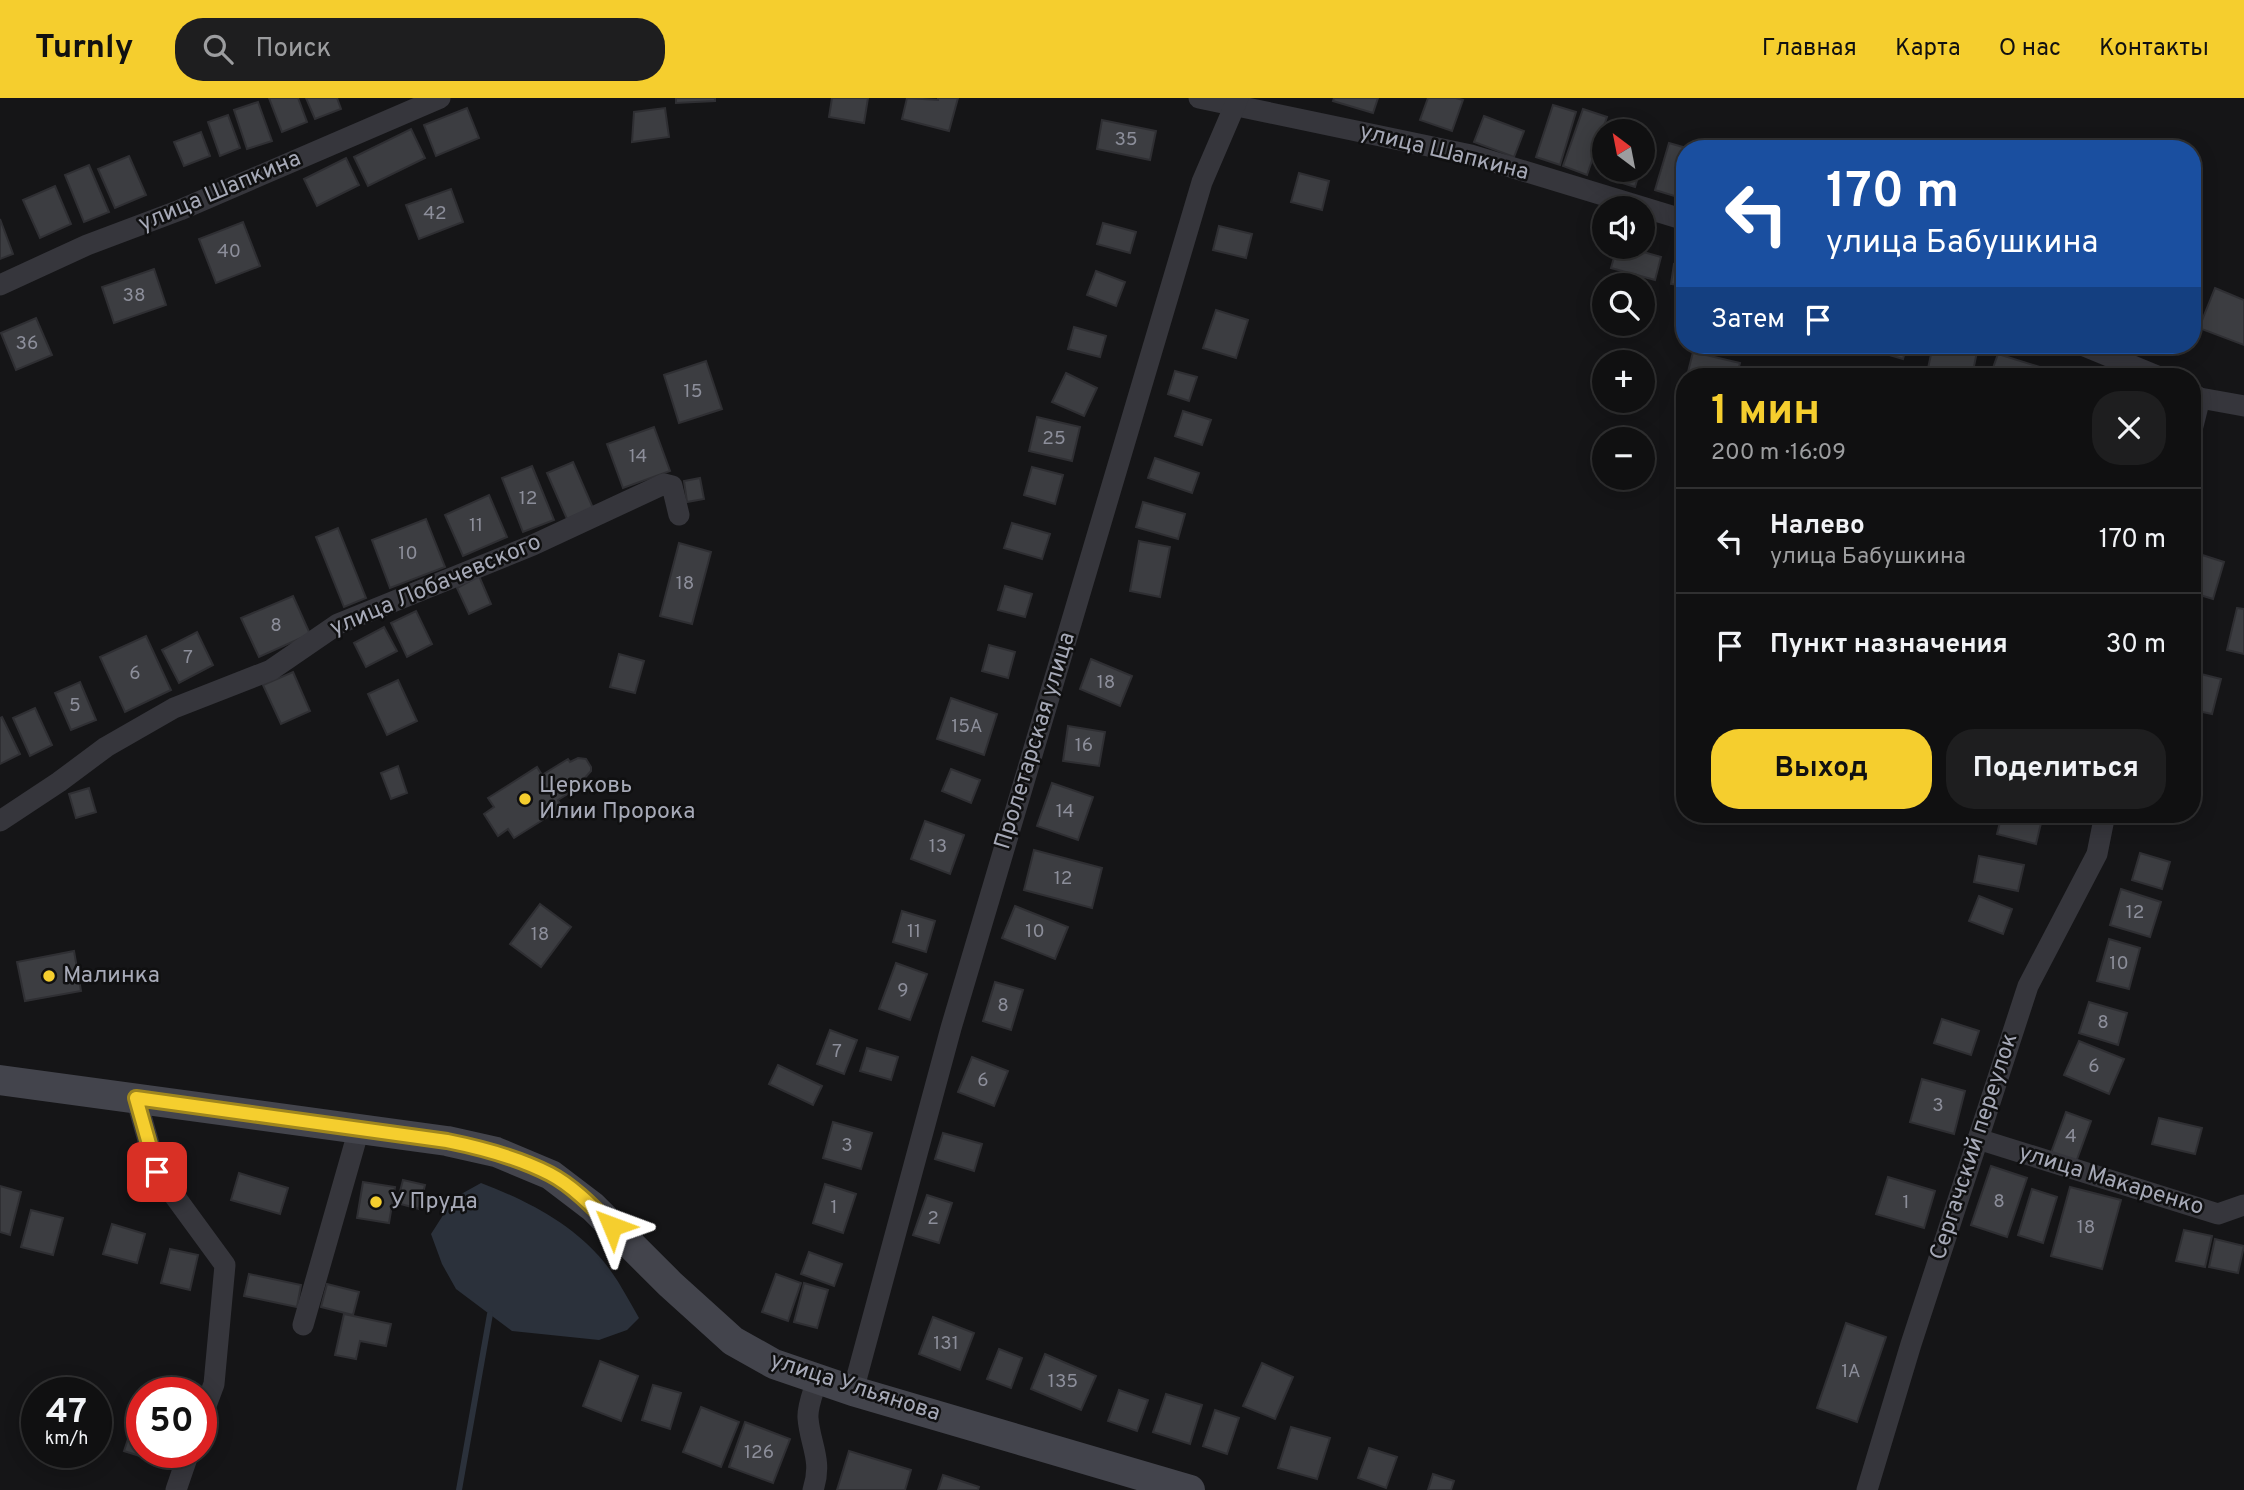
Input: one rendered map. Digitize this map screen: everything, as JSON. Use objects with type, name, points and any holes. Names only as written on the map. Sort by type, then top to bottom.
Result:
[{"type":"main road","name":"улица Ульянова","points":[[0,1080],[447,1141],[496,1152],[551,1175],[593,1207],[670,1284],[733,1341],[774,1364],[853,1391],[1190,1490]]},
{"type":"street","name":"улица Шапкина","points":[[0,285],[87,245],[180,211],[440,98]]},
{"type":"street","name":"улица Шапкина","points":[[1199,98],[1237,101],[1471,155],[1676,217]]},
{"type":"street","name":"Пролетарская улица","points":[[853,1391],[951,1028],[1202,182],[1237,101]]},
{"type":"street","points":[[2104,354],[2138,368]]},
{"type":"street","points":[[2201,397],[2244,406]]},
{"type":"street","name":"улица Лобачевского","points":[[0,821],[117,740],[174,708],[271,670],[338,624],[533,545],[664,484],[673,486],[679,515]]},
{"type":"street","name":"Сергачский переулок","points":[[1867,1490],[1911,1344],[2028,986],[2097,854],[2103,823]]},
{"type":"street","points":[[136,1098],[157,1172],[225,1265],[215,1377]]},
{"type":"street","points":[[303,1325],[359,1129]]},
{"type":"street","name":"улица Макаренко","points":[[1978,1139],[2218,1214],[2244,1205]]},
{"type":"street","points":[[813,1490],[816,1483],[817,1454],[808,1416],[817,1379]]},
{"type":"street","points":[[176,1490],[184,1468]]},
{"type":"shaded area","points":[[481,1183],[532,1205],[578,1236],[609,1269],[639,1318],[627,1330],[599,1340],[512,1331],[456,1289],[442,1264],[431,1234],[454,1198]]},
{"type":"building","points":[[269,98],[298,98],[307,122],[282,132]]},
{"type":"building","points":[[306,98],[337,98],[341,109],[315,119]]},
{"type":"building","points":[[676,98],[715,98],[715,101],[676,103]]},
{"type":"building","points":[[832,98],[868,98],[864,123],[829,117]]},
{"type":"building","points":[[907,98],[958,98],[949,131],[902,119]]},
{"type":"building","points":[[1334,98],[1378,98],[1373,113],[1333,101]]},
{"type":"building","points":[[1428,98],[1463,100],[1452,131],[1420,120]]},
{"type":"building","points":[[258,102],[272,141],[247,149],[234,110]]},
{"type":"building","points":[[1553,105],[1576,112],[1560,165],[1536,157]]},
{"type":"building","points":[[467,108],[479,138],[436,156],[424,125]]},
{"type":"building","points":[[665,108],[669,137],[632,142],[634,112]]},
{"type":"building","points":[[1583,109],[1607,117],[1592,119],[1592,160],[1587,175],[1563,166]]},
{"type":"building","points":[[228,115],[240,148],[220,156],[208,122]]},
{"type":"building","points":[[1484,116],[1524,131],[1514,157],[1474,142]]},
{"type":"building","points":[[1102,120],[1156,131],[1150,160],[1097,149]]},
{"type":"building","points":[[411,129],[425,158],[368,186],[354,157]]},
{"type":"building","points":[[201,132],[210,156],[184,166],[174,142]]},
{"type":"building","points":[[1669,143],[1676,145],[1676,197],[1655,190]]},
{"type":"building","points":[[129,156],[146,195],[115,208],[98,169]]},
{"type":"building","points":[[346,158],[359,185],[317,206],[304,179]]},
{"type":"building","points":[[89,165],[109,212],[84,222],[65,175]]},
{"type":"building","points":[[1299,173],[1329,181],[1322,210],[1291,202]]},
{"type":"building","points":[[1619,182],[1636,182],[1635,187]]},
{"type":"building","points":[[55,186],[71,224],[40,238],[23,200]]},
{"type":"building","points":[[451,189],[463,222],[419,239],[406,205]]},
{"type":"building","points":[[0,219],[13,254],[0,259]]},
{"type":"building","points":[[243,222],[260,266],[216,283],[199,239]]},
{"type":"building","points":[[1103,223],[1136,232],[1130,253],[1097,244]]},
{"type":"building","points":[[1219,226],[1252,234],[1246,258],[1213,250]]},
{"type":"building","points":[[1661,257],[1655,280],[1655,273],[1629,273],[1611,268],[1614,259]]},
{"type":"building","points":[[1674,264],[1676,264],[1676,285],[1671,284]]},
{"type":"building","points":[[154,269],[166,305],[114,323],[102,287]]},
{"type":"building","points":[[1096,271],[1125,282],[1116,306],[1087,295]]},
{"type":"building","points":[[2215,288],[2244,300],[2244,345],[2201,329]]},
{"type":"building","points":[[1216,310],[1248,320],[1236,358],[1203,348]]},
{"type":"building","points":[[36,318],[52,355],[16,370],[1,333]]},
{"type":"building","points":[[1074,327],[1106,336],[1100,357],[1068,349]]},
{"type":"building","points":[[1692,354],[1740,363],[1739,368],[1689,368]]},
{"type":"building","points":[[1886,354],[1904,354],[1903,359]]},
{"type":"building","points":[[1931,354],[1977,354],[1974,368],[1928,368]]},
{"type":"building","points":[[1998,354],[2043,368],[1993,368]]},
{"type":"building","points":[[706,361],[722,409],[679,423],[664,375]]},
{"type":"building","points":[[1175,371],[1197,377],[1189,401],[1168,394]]},
{"type":"building","points":[[1066,373],[1097,388],[1084,416],[1052,402]]},
{"type":"building","points":[[1183,411],[1211,420],[1202,445],[1175,436]]},
{"type":"building","points":[[1037,417],[1080,427],[1072,461],[1029,451]]},
{"type":"building","points":[[654,427],[670,471],[623,488],[607,444]]},
{"type":"building","points":[[1155,458],[1199,473],[1192,493],[1148,478]]},
{"type":"building","points":[[573,462],[593,508],[567,519],[547,473]]},
{"type":"building","points":[[532,466],[554,520],[523,532],[502,478]]},
{"type":"building","points":[[1032,467],[1063,475],[1055,504],[1024,495]]},
{"type":"building","points":[[700,478],[704,499],[687,502],[684,481]]},
{"type":"building","points":[[489,495],[507,537],[463,556],[445,515]]},
{"type":"building","points":[[1143,502],[1185,514],[1178,539],[1136,527]]},
{"type":"building","points":[[426,519],[445,567],[390,588],[372,540]]},
{"type":"building","points":[[1012,523],[1050,534],[1042,559],[1004,548]]},
{"type":"building","points":[[338,528],[366,598],[344,607],[316,537]]},
{"type":"building","points":[[1139,541],[1170,547],[1160,597],[1130,591]]},
{"type":"building","points":[[679,543],[711,552],[692,624],[660,616]]},
{"type":"building","points":[[2201,555],[2224,562],[2213,599],[2201,595]]},
{"type":"building","points":[[479,576],[491,604],[469,614],[457,588]]},
{"type":"building","points":[[1005,586],[1032,594],[1025,617],[998,610]]},
{"type":"building","points":[[293,596],[310,634],[259,657],[241,618]]},
{"type":"building","points":[[2237,608],[2244,609],[2244,654],[2227,650]]},
{"type":"building","points":[[416,611],[432,644],[407,657],[391,623]]},
{"type":"building","points":[[384,627],[397,651],[366,667],[354,643]]},
{"type":"building","points":[[197,632],[213,665],[179,683],[162,650]]},
{"type":"building","points":[[146,636],[171,690],[125,712],[100,657]]},
{"type":"building","points":[[989,645],[1015,652],[1008,678],[982,671]]},
{"type":"building","points":[[619,654],[644,661],[635,693],[610,687]]},
{"type":"building","points":[[1091,659],[1132,676],[1120,706],[1080,689]]},
{"type":"building","points":[[293,672],[310,711],[281,724],[263,685]]},
{"type":"building","points":[[2201,674],[2221,679],[2212,714],[2201,712]]},
{"type":"building","points":[[398,680],[417,721],[387,735],[368,694]]},
{"type":"building","points":[[80,682],[96,720],[71,730],[55,693]]},
{"type":"building","points":[[951,698],[997,714],[984,755],[937,739]]},
{"type":"building","points":[[35,708],[52,745],[30,756],[13,718]]},
{"type":"building","points":[[2,717],[20,754],[0,764],[0,718]]},
{"type":"building","points":[[1068,726],[1105,732],[1099,766],[1063,761]]},
{"type":"building","name":"Церковь Илии Пророка","points":[[578,758],[586,759],[591,771],[582,781],[584,784],[558,800],[562,808],[514,838],[508,829],[498,836],[484,814],[494,807],[488,798],[537,767],[542,775],[568,759],[570,762]]},
{"type":"building","points":[[398,766],[407,793],[391,799],[381,773]]},
{"type":"building","points":[[951,769],[980,780],[971,803],[942,791]]},
{"type":"building","points":[[1052,783],[1093,797],[1078,840],[1037,826]]},
{"type":"building","points":[[89,788],[96,812],[76,818],[69,794]]},
{"type":"building","points":[[925,821],[964,835],[950,874],[911,859]]},
{"type":"building","points":[[2000,823],[2041,823],[2036,844],[1997,834]]},
{"type":"building","points":[[1034,850],[1102,868],[1092,908],[1024,890]]},
{"type":"building","points":[[2140,853],[2170,862],[2162,889],[2132,880]]},
{"type":"building","points":[[1979,856],[2024,865],[2018,891],[1974,882]]},
{"type":"building","points":[[2121,889],[2161,902],[2150,937],[2110,925]]},
{"type":"building","points":[[1979,896],[2012,909],[2003,934],[1969,921]]},
{"type":"building","points":[[540,904],[571,927],[541,967],[510,944]]},
{"type":"building","points":[[1015,906],[1068,927],[1055,959],[1002,938]]},
{"type":"building","points":[[902,911],[935,921],[926,952],[893,942]]},
{"type":"building","points":[[2109,939],[2140,948],[2129,989],[2097,981]]},
{"type":"building","name":"Малинка","points":[[74,951],[81,991],[25,1001],[17,962]]},
{"type":"building","points":[[896,963],[927,974],[910,1020],[879,1009]]},
{"type":"building","points":[[995,982],[1023,990],[1011,1030],[983,1021]]},
{"type":"building","points":[[2089,1002],[2127,1013],[2118,1045],[2079,1033]]},
{"type":"building","points":[[1942,1019],[1979,1031],[1971,1055],[1934,1043]]},
{"type":"building","points":[[830,1030],[857,1040],[844,1074],[817,1064]]},
{"type":"building","points":[[2079,1041],[2124,1059],[2109,1094],[2064,1075]]},
{"type":"building","points":[[867,1048],[898,1057],[891,1080],[860,1071]]},
{"type":"building","points":[[972,1057],[1008,1071],[994,1106],[958,1092]]},
{"type":"building","points":[[778,1065],[822,1086],[813,1105],[769,1084]]},
{"type":"building","points":[[1922,1079],[1965,1091],[1954,1134],[1910,1122]]},
{"type":"building","points":[[2066,1112],[2091,1121],[2076,1162],[2051,1153]]},
{"type":"building","points":[[2159,1118],[2202,1128],[2195,1154],[2152,1144]]},
{"type":"building","points":[[833,1122],[872,1133],[861,1169],[823,1158]]},
{"type":"building","points":[[943,1133],[982,1144],[974,1171],[935,1159]]},
{"type":"building","points":[[1991,1166],[2027,1178],[2007,1237],[1971,1225]]},
{"type":"building","points":[[239,1173],[288,1188],[280,1214],[231,1200]]},
{"type":"building","points":[[1888,1177],[1935,1191],[1924,1228],[1876,1214]]},
{"type":"building","points":[[403,1180],[425,1185],[419,1209],[397,1203]]},
{"type":"building","name":"У Пруда","points":[[363,1182],[395,1187],[389,1223],[357,1218]]},
{"type":"building","points":[[825,1184],[856,1194],[843,1233],[813,1223]]},
{"type":"building","points":[[0,1186],[21,1192],[10,1235],[0,1232]]},
{"type":"building","points":[[2070,1187],[2121,1200],[2102,1269],[2051,1256]]},
{"type":"building","points":[[2032,1189],[2057,1197],[2043,1243],[2018,1235]]},
{"type":"building","points":[[927,1195],[952,1203],[939,1243],[913,1235]]},
{"type":"building","points":[[31,1210],[63,1218],[53,1255],[21,1247]]},
{"type":"building","points":[[112,1224],[145,1234],[137,1263],[103,1254]]},
{"type":"building","points":[[2184,1230],[2212,1236],[2205,1267],[2176,1261]]},
{"type":"building","points":[[2215,1239],[2244,1246],[2238,1273],[2209,1267]]},
{"type":"building","points":[[170,1249],[198,1255],[190,1290],[161,1283]]},
{"type":"building","points":[[809,1252],[842,1264],[834,1286],[801,1274]]},
{"type":"building","points":[[249,1274],[301,1285],[297,1307],[244,1296]]},
{"type":"building","points":[[776,1274],[801,1283],[788,1321],[762,1312]]},
{"type":"building","points":[[804,1283],[828,1290],[817,1328],[794,1322]]},
{"type":"building","points":[[327,1284],[359,1292],[353,1315],[321,1307]]},
{"type":"building","points":[[344,1314],[391,1324],[386,1346],[360,1341],[356,1359],[335,1355]]},
{"type":"building","points":[[933,1317],[974,1333],[960,1370],[919,1354]]},
{"type":"building","points":[[1846,1323],[1886,1337],[1857,1422],[1817,1408]]},
{"type":"building","points":[[999,1349],[1022,1358],[1011,1388],[987,1379]]},
{"type":"building","points":[[1045,1354],[1096,1376],[1081,1410],[1031,1389]]},
{"type":"building","points":[[600,1361],[638,1376],[621,1421],[583,1406]]},
{"type":"building","points":[[1262,1363],[1293,1377],[1275,1419],[1243,1406]]},
{"type":"building","points":[[653,1385],[681,1393],[670,1429],[642,1420]]},
{"type":"building","points":[[1119,1390],[1148,1400],[1137,1431],[1108,1421]]},
{"type":"building","points":[[1166,1394],[1202,1405],[1190,1444],[1153,1432]]},
{"type":"building","points":[[701,1407],[739,1422],[721,1467],[683,1452]]},
{"type":"building","points":[[1215,1410],[1239,1418],[1227,1454],[1203,1446]]},
{"type":"building","points":[[745,1422],[790,1439],[773,1483],[729,1467]]},
{"type":"building","points":[[1291,1427],[1330,1438],[1317,1479],[1278,1468]]},
{"type":"building","points":[[1369,1448],[1397,1457],[1386,1488],[1358,1478]]},
{"type":"building","points":[[849,1451],[911,1470],[905,1490],[837,1490]]},
{"type":"building","points":[[1433,1474],[1454,1481],[1451,1490],[1428,1490]]},
{"type":"building","points":[[943,1475],[979,1487],[978,1490],[938,1490]]},
{"type":"waterway","points":[[459,1490],[490,1314]]},
{"type":"place","name":"Церковь Илии Пророка","points":[[525,799]]},
{"type":"place","name":"Малинка","points":[[49,976]]},
{"type":"place","name":"У Пруда","points":[[376,1202]]},
{"type":"route","points":[[157,1172],[136,1098],[447,1141],[496,1152],[551,1175],[593,1207],[612,1226]]}]
